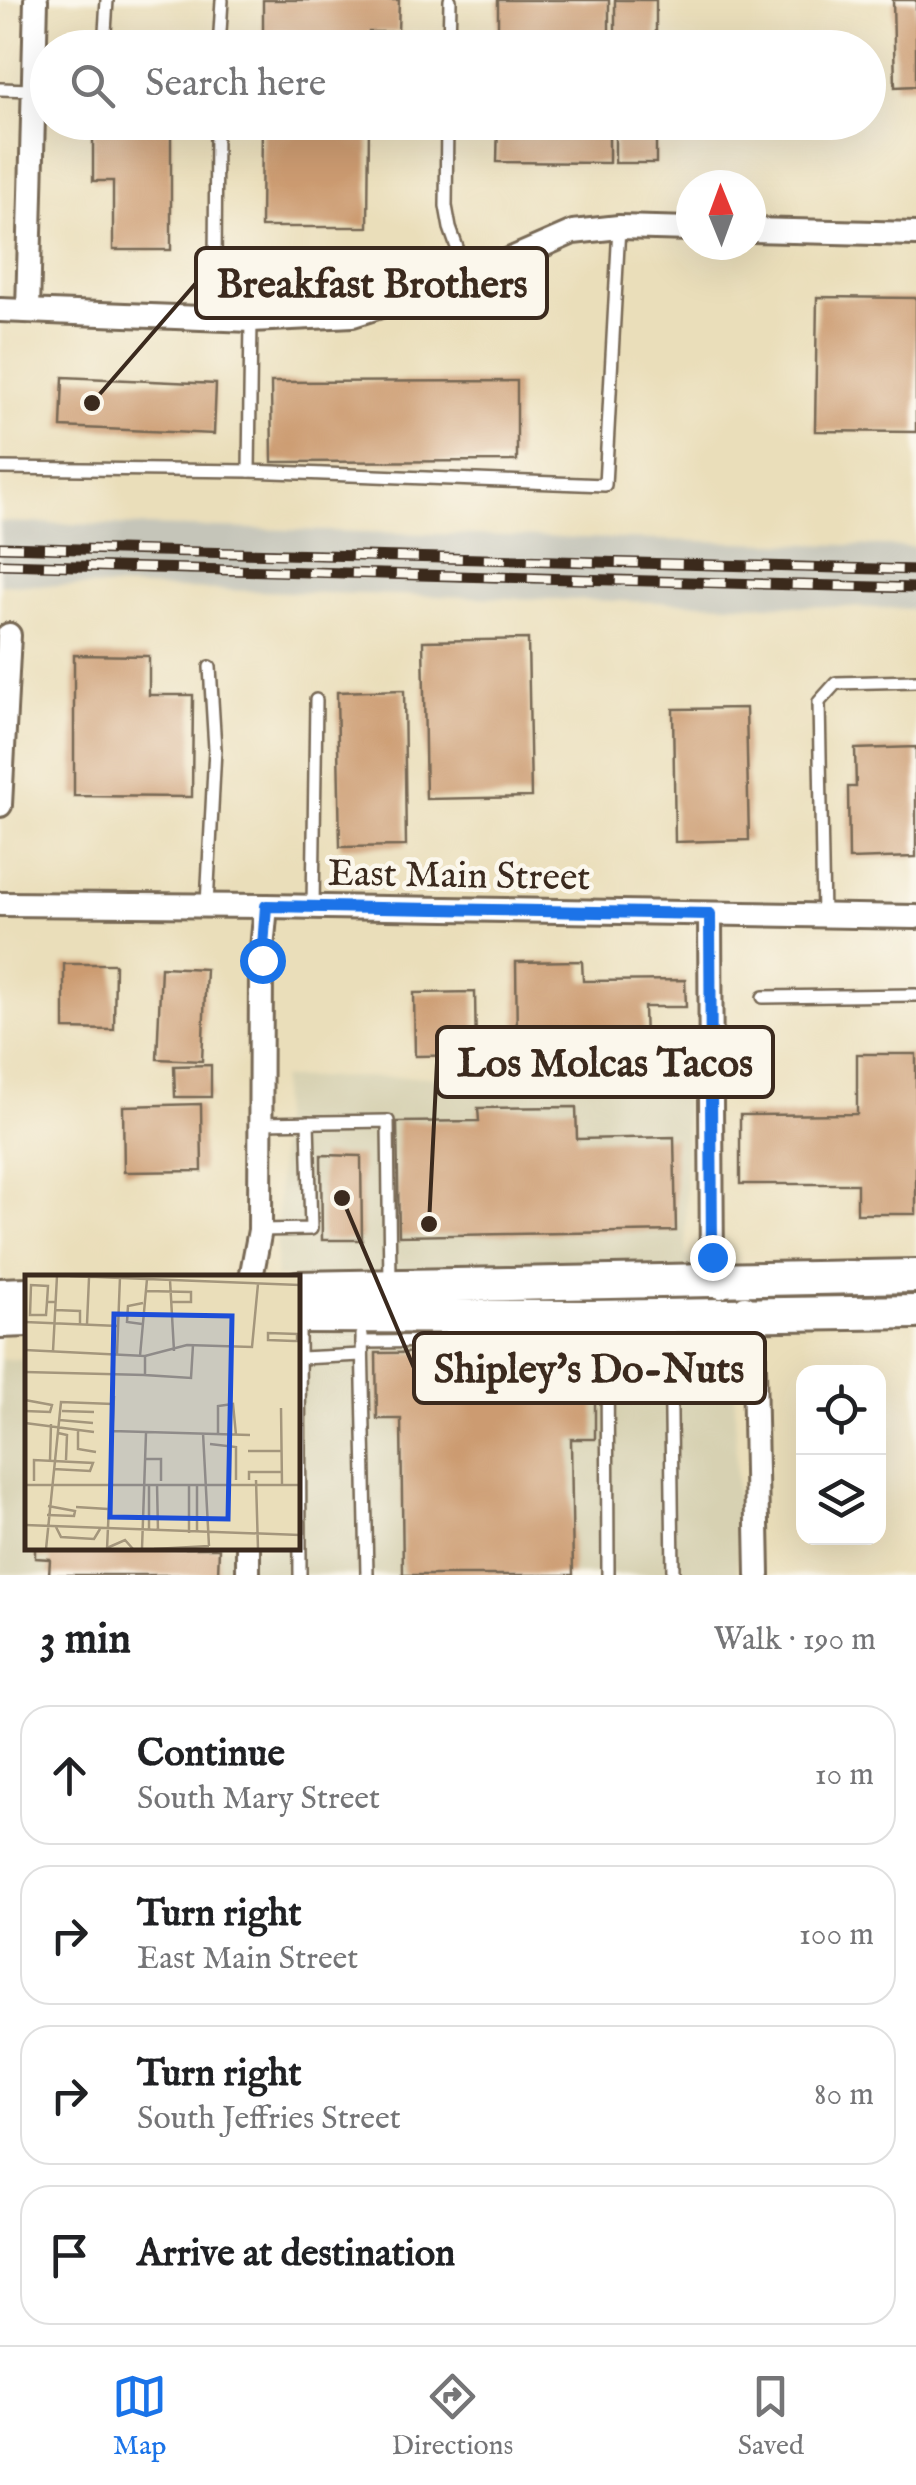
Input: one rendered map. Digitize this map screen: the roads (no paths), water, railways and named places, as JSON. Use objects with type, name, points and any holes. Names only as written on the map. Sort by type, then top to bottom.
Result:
[{"type":"main road","points":[[300,1306],[390,1286],[916,1276]]},
{"type":"main road","points":[[300,1307],[362,1338],[670,1327],[753,1314],[916,1312]]},
{"type":"street","points":[[35,30],[36,0]]},
{"type":"street","points":[[28,311],[32,140]]},
{"type":"street","points":[[0,310],[251,320],[353,315],[468,278],[573,232],[676,229]]},
{"type":"street","points":[[766,230],[916,234]]},
{"type":"street","points":[[0,804],[9,635]]},
{"type":"street","name":"East Main Street","points":[[0,904],[916,918]]},
{"type":"street","points":[[252,1275],[260,1230],[266,906]]},
{"type":"street","points":[[710,914],[712,1280],[753,1314],[758,1575]]},
{"type":"lane","points":[[105,30],[107,0]]},
{"type":"lane","points":[[220,30],[222,0]]},
{"type":"lane","points":[[449,30],[450,0]]},
{"type":"lane","points":[[0,90],[30,90]]},
{"type":"lane","points":[[208,318],[214,269],[216,140]]},
{"type":"lane","points":[[448,140],[446,206],[468,278]]},
{"type":"lane","points":[[0,468],[248,471],[605,485],[619,228]]},
{"type":"lane","points":[[248,471],[251,320]]},
{"type":"lane","points":[[207,905],[215,749],[210,667]]},
{"type":"lane","points":[[823,916],[819,702],[836,683],[916,681]]},
{"type":"lane","points":[[312,907],[316,700]]},
{"type":"lane","points":[[764,997],[916,994]]},
{"type":"lane","points":[[260,1230],[310,1229],[308,1122]]},
{"type":"lane","points":[[260,1123],[388,1122],[390,1286]]},
{"type":"lane","points":[[670,1327],[673,1575]]},
{"type":"lane","points":[[607,1328],[608,1575]]},
{"type":"lane","points":[[300,1575],[300,1358],[362,1338],[367,1575]]},
{"type":"railway","points":[[0,547],[916,570]]},
{"type":"railway","points":[[0,564],[916,588]]},
{"type":"place","name":"Breakfast Brothers","points":[[92,403]]},
{"type":"place","name":"Shipley's Do-Nuts","points":[[342,1198]]},
{"type":"place","name":"Los Molcas Tacos","points":[[429,1224]]}]
